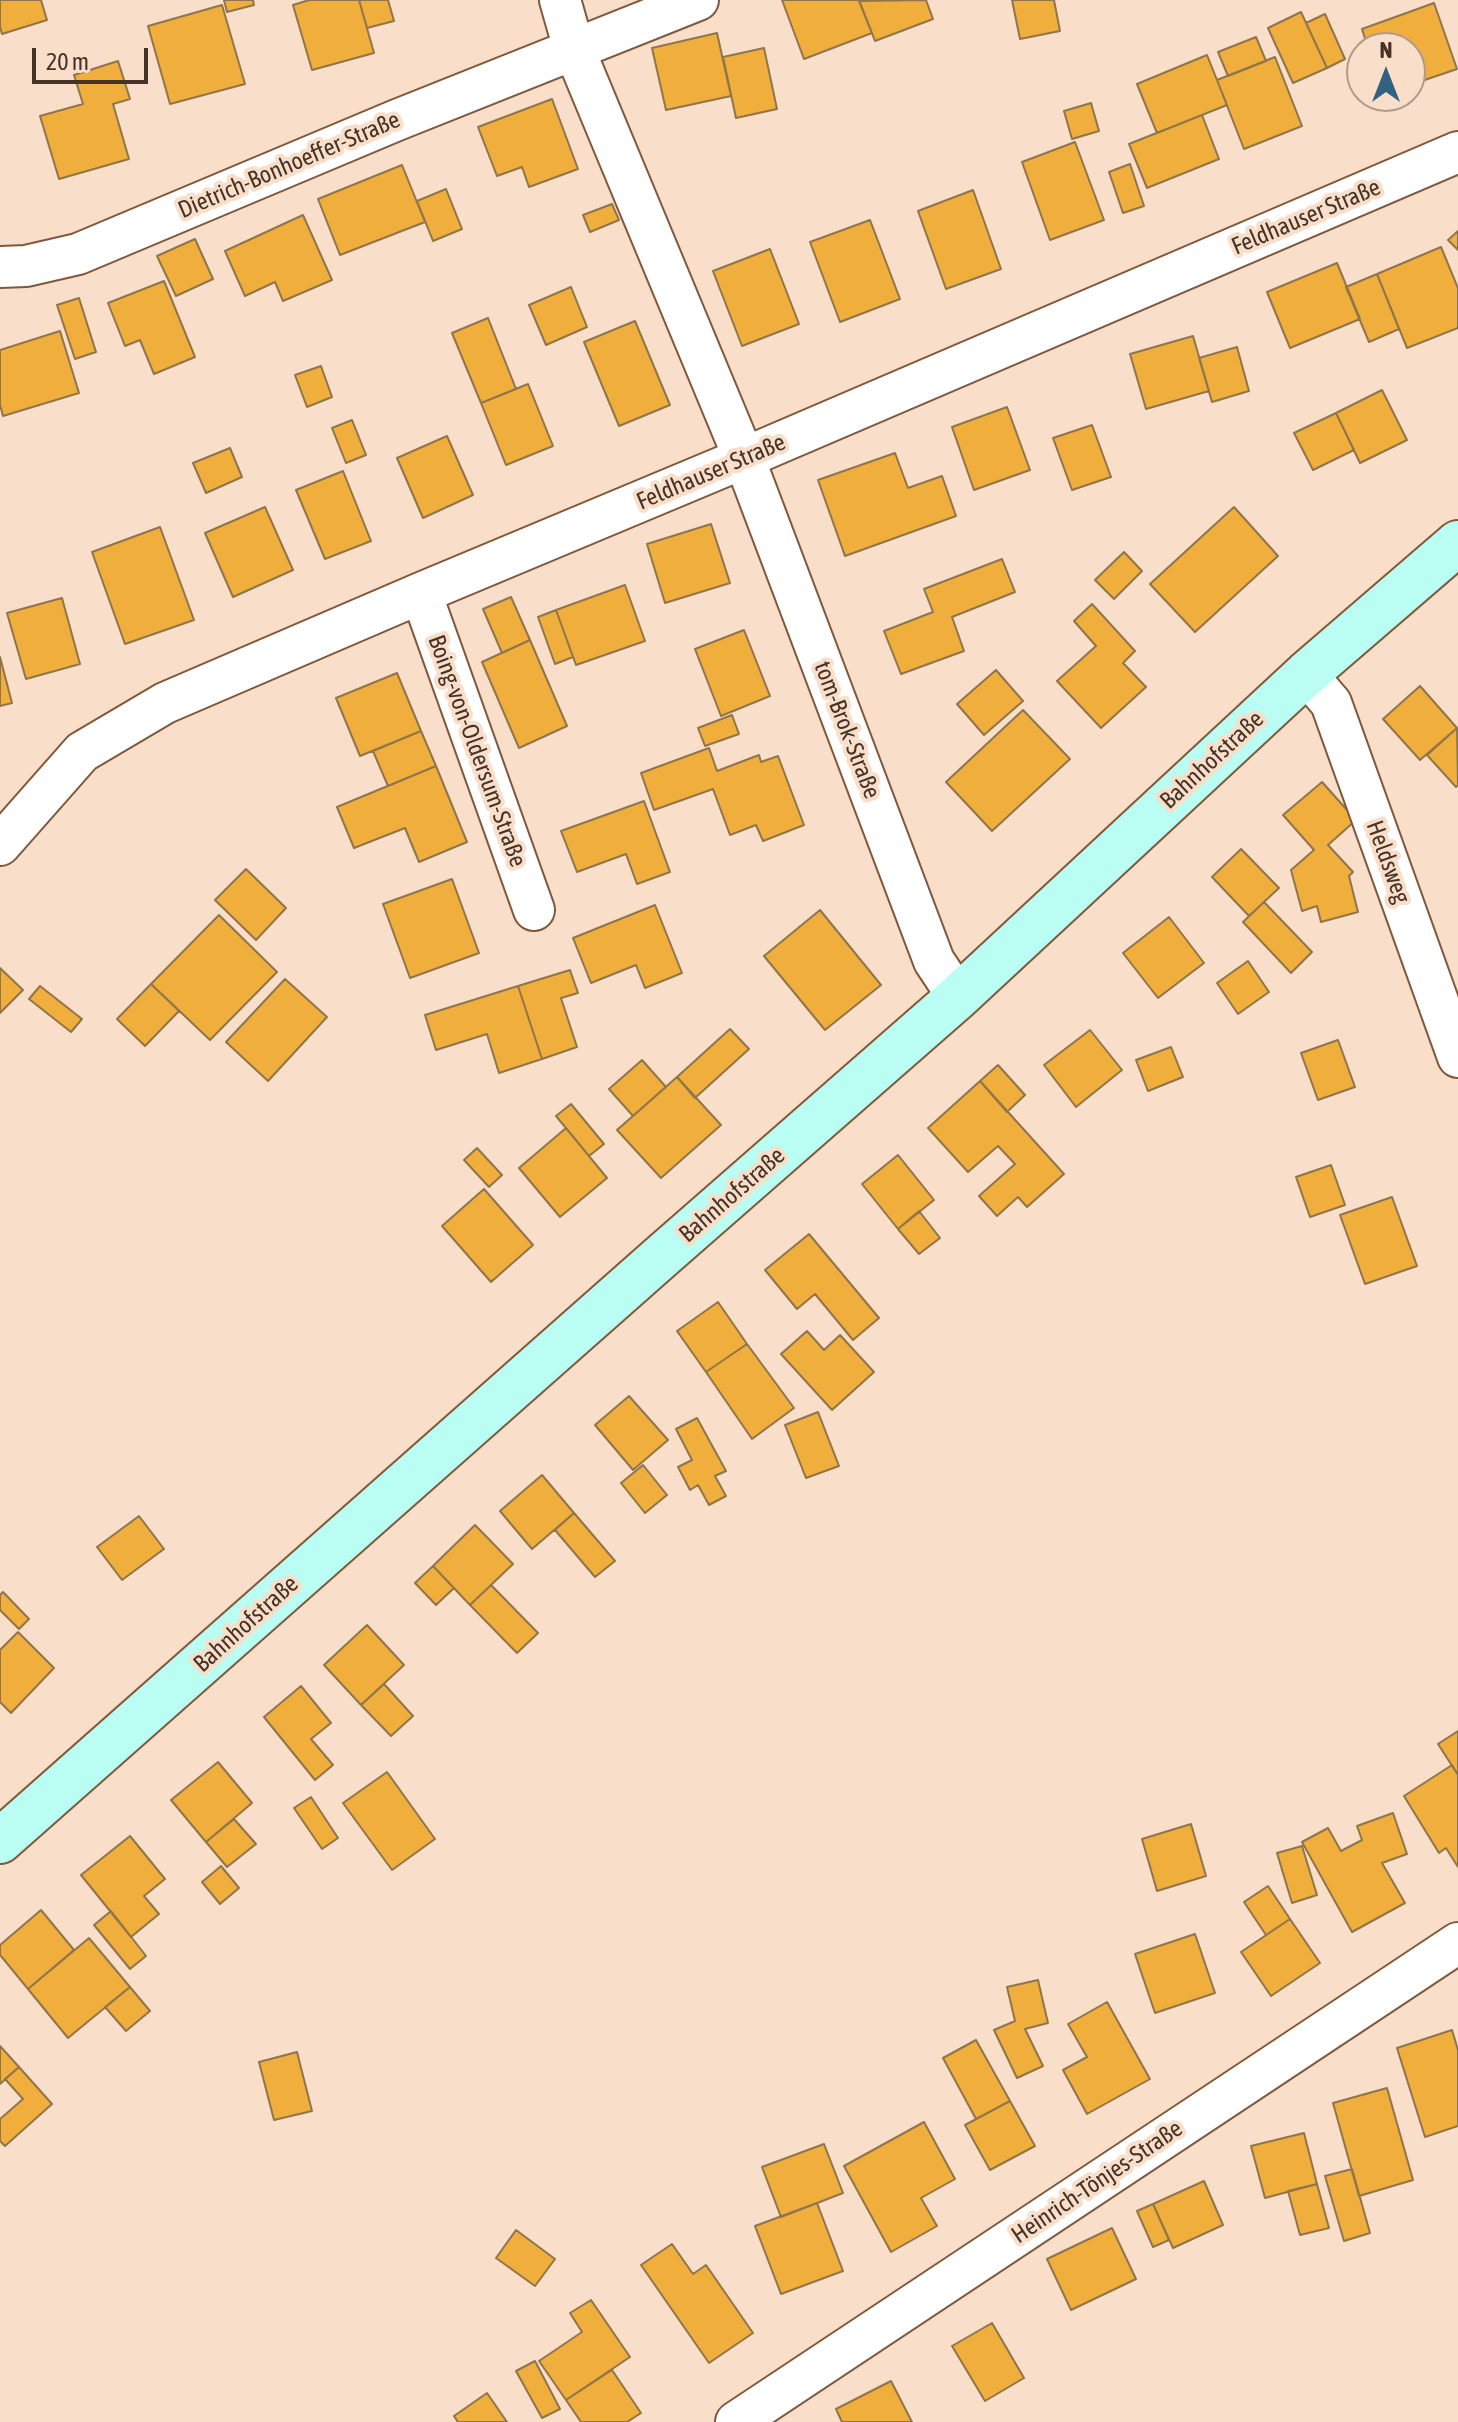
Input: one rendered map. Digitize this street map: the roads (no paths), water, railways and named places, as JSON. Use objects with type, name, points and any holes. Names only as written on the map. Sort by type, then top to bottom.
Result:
[{"type":"street","points":[[560,0],[574,49],[744,458]]},
{"type":"street","name":"Dietrich-Bonhoeffer-Straße","points":[[0,267],[26,266],[78,254],[397,120],[698,0]]},
{"type":"street","name":"Feldhauser Straße","points":[[0,845],[82,752],[165,703],[1458,152]]},
{"type":"street","name":"tom-Brok-Straße","points":[[744,458],[934,961],[958,997]]},
{"type":"street","name":"Bahnhofstraße","points":[[0,1841],[958,997],[1306,674],[1458,543]]},
{"type":"street","name":"Boing-von-Oldersum-Straße","points":[[421,593],[534,910]]},
{"type":"street","name":"Heldsweg","points":[[1306,674],[1331,703],[1458,1057]]},
{"type":"street","name":"Heinrich-Tönjes-Straße","points":[[736,2422],[1458,1943]]}]
